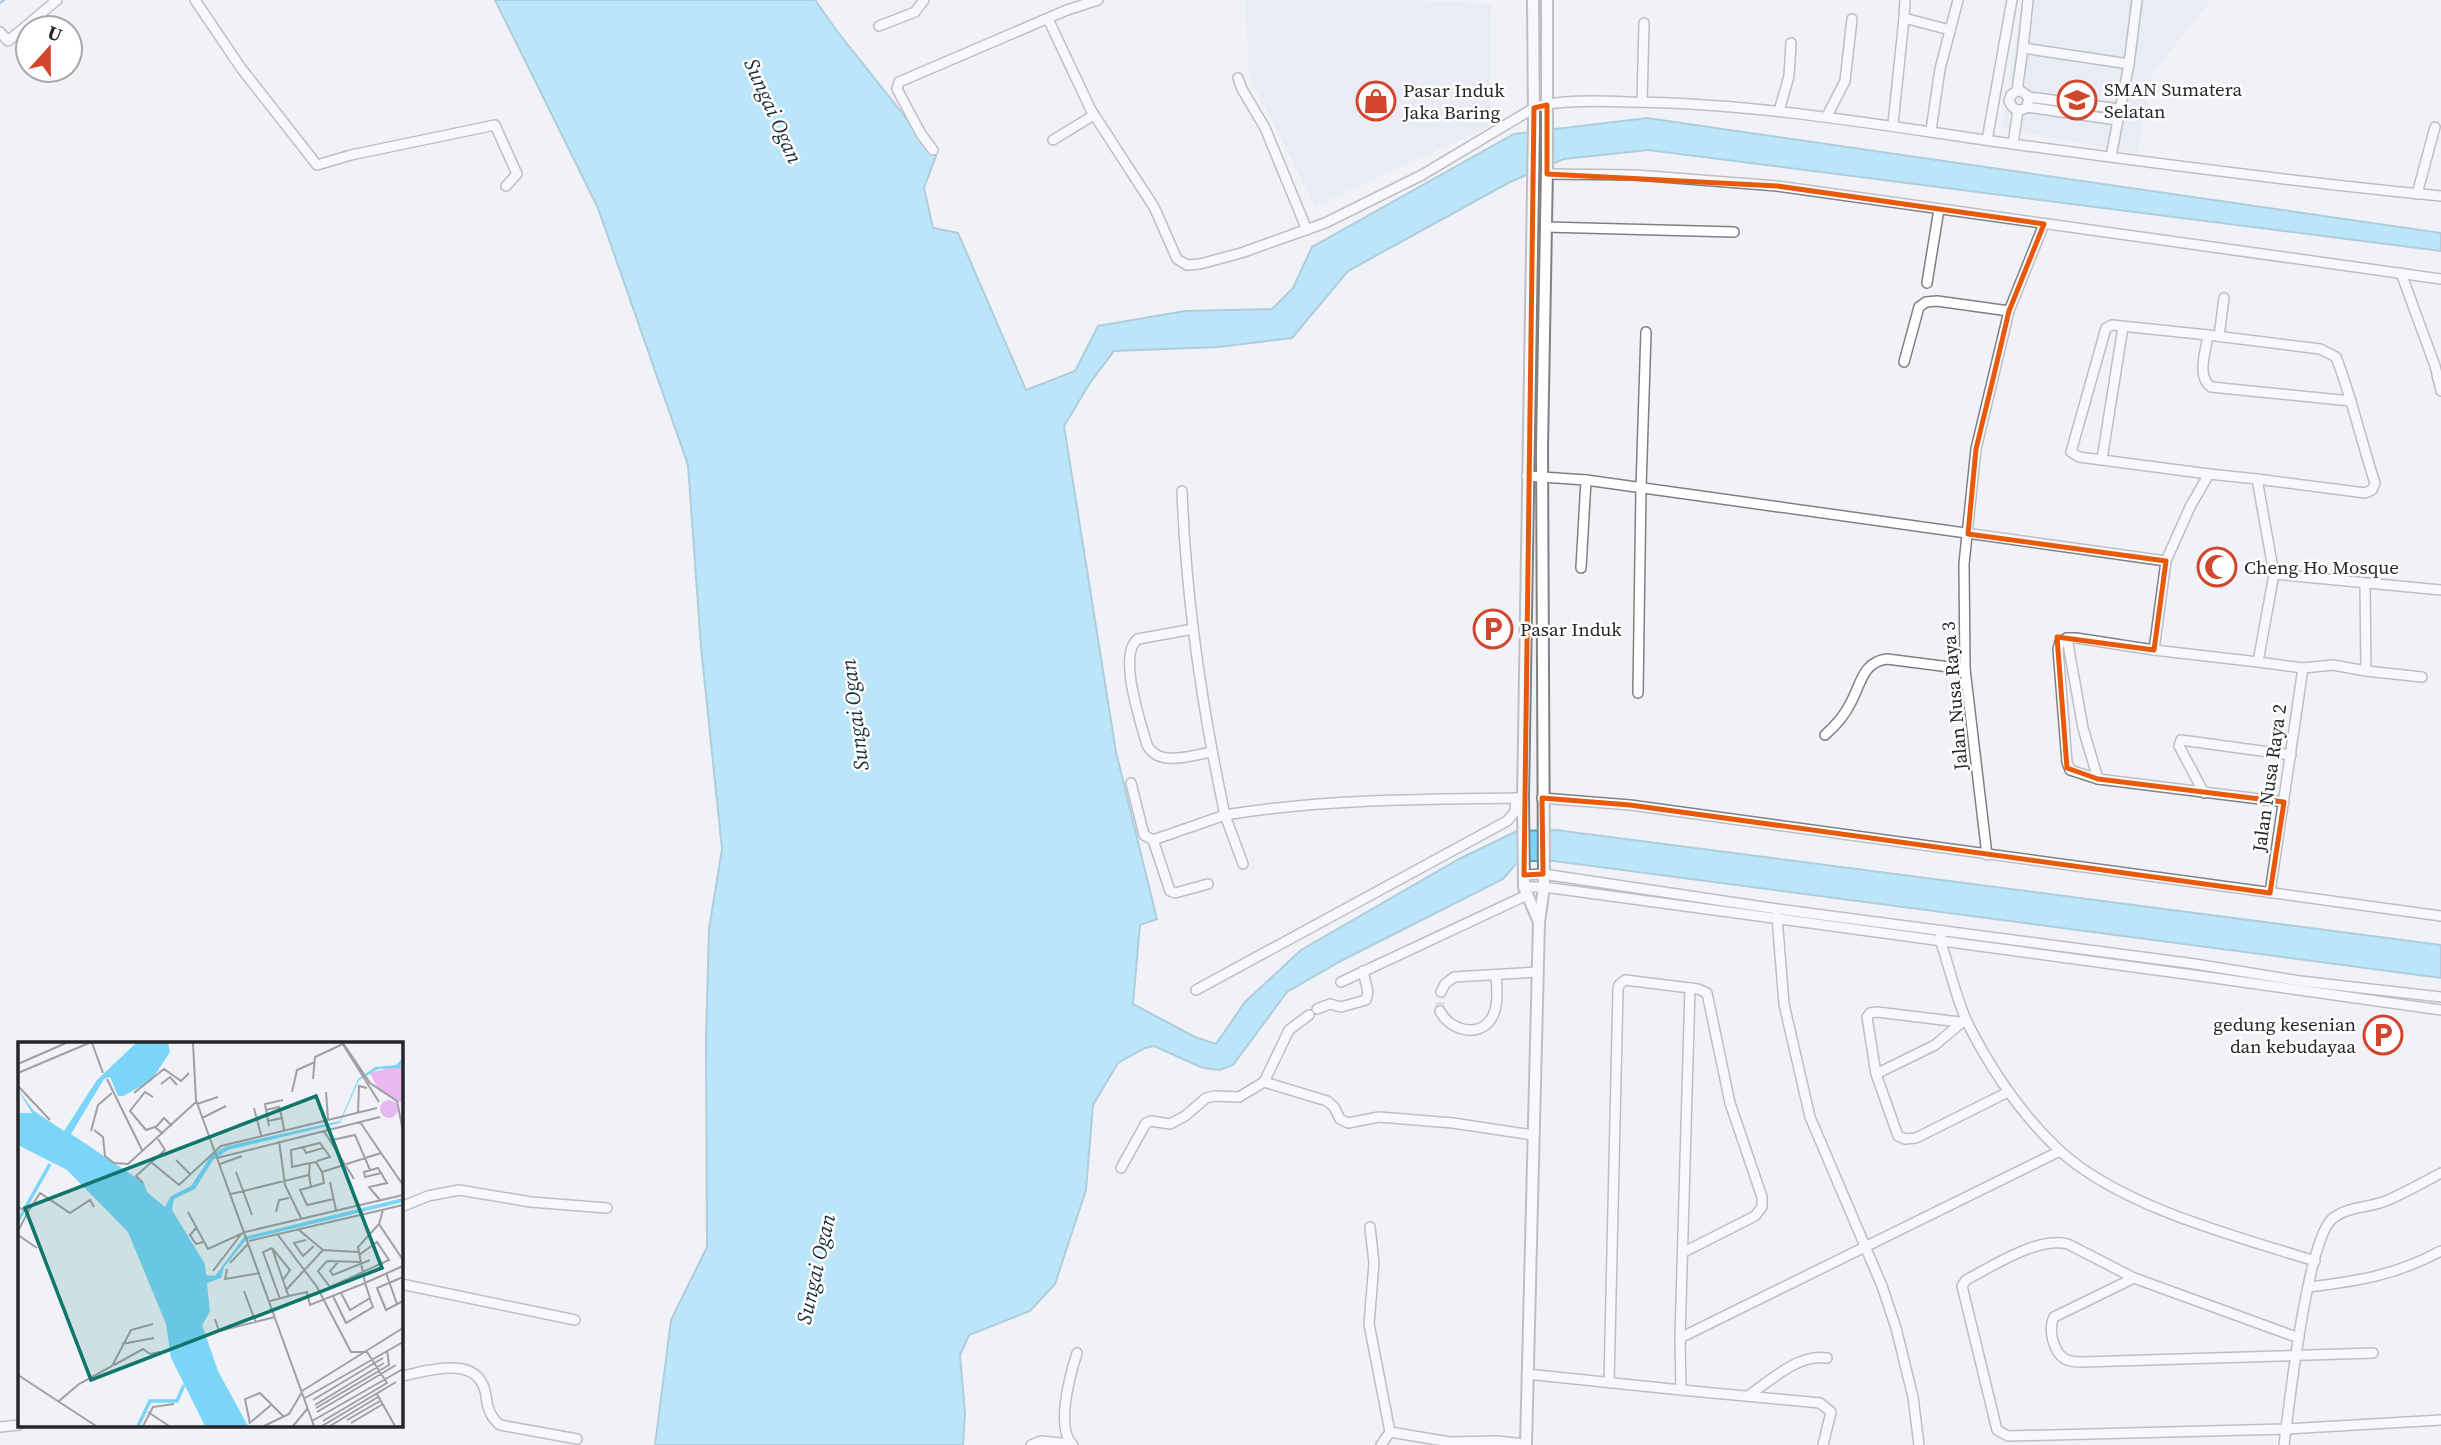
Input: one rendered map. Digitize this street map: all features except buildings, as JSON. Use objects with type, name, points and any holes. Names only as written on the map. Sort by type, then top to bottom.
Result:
[{"type":"street","points":[[2,38],[57,0]]},
{"type":"street","points":[[195,0],[241,68],[317,165],[351,155],[495,125],[517,174],[506,186]]},
{"type":"street","points":[[879,26],[915,12],[923,0]]},
{"type":"street","points":[[933,150],[897,89],[899,82],[1098,0]]},
{"type":"street","points":[[1533,0],[1534,127],[1520,798],[1526,891],[1539,922]]},
{"type":"street","points":[[1390,1432],[1450,1442],[1496,1441],[1526,1445],[1532,1135],[1539,922],[1544,887],[1542,476],[1547,0]]},
{"type":"street","points":[[1893,124],[1905,0]]},
{"type":"street","points":[[1931,130],[1940,69],[1958,0]]},
{"type":"street","points":[[1987,140],[2012,0]]},
{"type":"street","points":[[2028,0],[2017,91],[2011,95],[2009,101],[2012,107],[2025,105],[2119,109]]},
{"type":"street","points":[[2111,156],[2129,64],[2137,0]]},
{"type":"street","points":[[1904,18],[1950,30]]},
{"type":"street","points":[[1048,19],[1094,115],[1139,181],[1177,259],[1182,264],[1200,264],[1307,230],[1422,175],[1534,108],[1546,105],[1642,102],[1779,111],[1893,124],[2013,144],[2322,184],[2441,196]]},
{"type":"street","points":[[1827,116],[1845,81],[1852,19]]},
{"type":"street","points":[[1642,102],[1644,23]]},
{"type":"street","points":[[1779,111],[1789,76],[1791,43]]},
{"type":"street","points":[[2023,48],[2129,64]]},
{"type":"street","points":[[1238,78],[1265,128],[1307,230]]},
{"type":"street","points":[[2013,144],[2025,105],[2021,91],[2017,91]]},
{"type":"street","points":[[2025,105],[2117,120]]},
{"type":"street","points":[[1053,140],[1094,115]]},
{"type":"street","points":[[2417,194],[2435,127]]},
{"type":"street","points":[[1547,171],[1777,186],[2441,279]]},
{"type":"street","points":[[1927,283],[1939,209]]},
{"type":"street","name":"Jalan Nusa Raya 3","points":[[1987,855],[1965,669],[1964,564],[1976,449],[2009,312],[2044,224]]},
{"type":"street","points":[[1546,227],[1734,232]]},
{"type":"street","points":[[2401,273],[2438,366],[2441,391]]},
{"type":"street","points":[[2219,336],[2224,298]]},
{"type":"street","points":[[1904,362],[1919,307],[1926,302],[1937,301],[2009,312]]},
{"type":"street","points":[[2109,326],[2208,335],[2326,351],[2336,358],[2375,483],[2372,490],[2365,493],[2079,457],[2073,454],[2070,449],[2104,331],[2109,326]]},
{"type":"street","points":[[2102,459],[2123,327]]},
{"type":"street","points":[[1638,693],[1646,332]]},
{"type":"street","points":[[2208,335],[2203,373],[2206,383],[2211,387],[2351,401]]},
{"type":"street","points":[[2154,650],[2166,561],[2190,507],[2209,474]]},
{"type":"street","points":[[1527,476],[1586,480],[2166,561]]},
{"type":"street","points":[[2257,479],[2274,574],[2258,662]]},
{"type":"street","points":[[1581,568],[1586,480]]},
{"type":"street","points":[[1182,491],[1185,566],[1212,752],[1225,814],[1243,864]]},
{"type":"street","points":[[2274,574],[2441,590]]},
{"type":"street","points":[[2365,584],[2367,671]]},
{"type":"street","points":[[1193,629],[1138,639],[1130,648],[1129,664],[1147,745],[1152,753],[1171,758],[1212,752]]},
{"type":"street","points":[[2067,638],[2083,728],[2098,779]]},
{"type":"street","points":[[2284,802],[2098,779],[2075,773],[2067,766],[2058,649],[2060,642],[2067,638],[2303,668],[2333,665],[2423,677]]},
{"type":"street","points":[[1825,735],[1844,714],[1867,669],[1879,660],[1965,669]]},
{"type":"street","name":"Jalan Nusa Raya 2","points":[[2270,893],[2303,668]]},
{"type":"street","points":[[2204,793],[2179,746],[2181,740],[2291,755]]},
{"type":"street","points":[[1131,783],[1144,835],[1153,840],[1170,891],[1175,893],[1208,884]]},
{"type":"street","points":[[1153,840],[1225,814],[1275,807],[1334,801],[1520,798]]},
{"type":"street","points":[[1196,990],[1507,821],[1520,798]]},
{"type":"street","points":[[1542,798],[1630,804],[2441,916]]},
{"type":"street","points":[[1524,870],[1543,870],[1777,909],[2300,981],[2441,997]]},
{"type":"street","points":[[1341,982],[1526,891],[1544,887],[2441,1010]]},
{"type":"street","points":[[1777,909],[1784,1004],[1810,1117],[1882,1286],[1896,1328],[1913,1397],[1919,1445]]},
{"type":"street","points":[[1941,930],[1940,940],[1965,1023],[2022,1111],[2060,1151],[2097,1177],[2191,1222],[2315,1261]]},
{"type":"street","points":[[1121,1168],[1146,1123],[1151,1121],[1170,1124],[1185,1116],[1206,1098],[1240,1097],[1264,1082],[1289,1030],[1313,1012],[1330,1004],[1341,1007],[1366,1000],[1368,992],[1363,971]]},
{"type":"street","points":[[1441,992],[1445,984],[1454,977],[1538,972]]},
{"type":"street","points":[[1440,1011],[1447,1022],[1455,1027],[1466,1030],[1485,1026],[1495,1008],[1496,975]]},
{"type":"street","points":[[1609,1382],[1618,990],[1621,982],[1629,979],[1704,991],[1709,997],[1730,1103],[1763,1201],[1755,1216],[1684,1252]]},
{"type":"street","points":[[1681,1390],[1680,1338],[1690,988]]},
{"type":"street","points":[[2404,992],[2404,1006]]},
{"type":"street","points":[[1965,1023],[1871,1013],[1866,1021],[1876,1074],[1897,1133],[1905,1139],[1916,1138],[2008,1092]]},
{"type":"street","points":[[1876,1074],[1935,1045],[1965,1023]]},
{"type":"street","points":[[1264,1082],[1326,1101],[1332,1105],[1340,1119],[1348,1123],[1379,1117],[1453,1123],[1532,1135]]},
{"type":"street","points":[[1680,1338],[2060,1151]]},
{"type":"street","points":[[2284,1445],[2296,1354],[2309,1287],[2325,1232],[2333,1218],[2386,1201],[2441,1173]]},
{"type":"street","points":[[402,1208],[428,1196],[459,1189],[531,1202],[607,1208]]},
{"type":"street","points":[[1370,1227],[1374,1263],[1370,1324],[1390,1432],[1381,1445]]},
{"type":"street","points":[[2299,1338],[2134,1278],[2058,1241],[2028,1249],[1966,1280],[1962,1286],[1997,1430],[2002,1434],[2013,1436],[2286,1429],[2441,1420]]},
{"type":"street","points":[[2309,1287],[2386,1275],[2409,1268],[2441,1251]]},
{"type":"street","points":[[2134,1278],[2054,1318],[2050,1329],[2061,1356],[2074,1362],[2092,1362],[2373,1353]]},
{"type":"street","points":[[402,1284],[575,1320]]},
{"type":"street","points":[[1071,1445],[1066,1437],[1065,1419],[1067,1392],[1077,1353]]},
{"type":"street","points":[[1748,1396],[1798,1363],[1812,1357],[1827,1358]]},
{"type":"street","points":[[402,1376],[454,1368],[468,1370],[481,1380],[486,1404],[494,1420],[500,1425],[577,1439]]},
{"type":"street","points":[[1527,1374],[1820,1403],[1831,1412],[1824,1445]]},
{"type":"street","points":[[0,1427],[18,1425]]},
{"type":"street","points":[[1031,1445],[1041,1441],[1071,1445]]},
{"type":"highlighted area","points":[[1547,105],[1547,174],[1777,186],[2044,224],[2009,311],[1976,449],[1968,534],[2166,561],[2154,650],[2057,637],[2067,768],[2098,779],[2284,802],[2270,893],[1630,805],[1542,798],[1543,874],[1524,875],[1534,108]]},
{"type":"shaded area","name":"Pasar Induk Jaka Baring","points":[[1245,0],[1403,0],[1491,4],[1490,126],[1315,206],[1249,76]]},
{"type":"shaded area","name":"SMAN Sumatera Selatan","points":[[2022,0],[2211,0],[2153,73],[2137,154],[2002,128]]},
{"type":"water","name":"Sungai Ogan","points":[[495,0],[815,0],[936,156],[924,188],[933,228],[958,233],[1026,390],[1075,371],[1098,326],[1185,311],[1272,309],[1293,288],[1312,247],[1514,134],[1647,118],[2441,233],[2441,251],[1648,150],[1564,159],[1510,182],[1348,271],[1292,338],[1218,347],[1114,351],[1090,383],[1064,426],[1116,752],[1157,919],[1140,925],[1133,1004],[1195,1037],[1216,1044],[1245,1002],[1301,950],[1459,859],[1517,831],[1556,830],[2441,945],[2441,978],[1554,861],[1524,861],[1516,864],[1503,879],[1339,962],[1287,992],[1233,1065],[1220,1070],[1203,1068],[1154,1046],[1118,1063],[1093,1105],[1086,1190],[1055,1284],[1030,1311],[969,1335],[960,1355],[965,1414],[963,1445],[655,1445],[671,1320],[707,1247],[706,1038],[709,929],[722,849],[701,647],[688,465],[598,208]]},
{"type":"waterway","points":[[0,3],[4,0]]},
{"type":"tunnel","points":[[1440,1011],[1441,992]]},
{"type":"place","name":"SMAN Sumatera Selatan","points":[[2077,100]]},
{"type":"place","name":"Pasar Induk Jaka Baring","points":[[1376,101]]},
{"type":"place","name":"Cheng Ho Mosque","points":[[2217,567]]},
{"type":"place","name":"Pasar Induk","points":[[1493,629]]},
{"type":"place","name":"gedung kesenian dan kebudayaa","points":[[2383,1035]]}]
